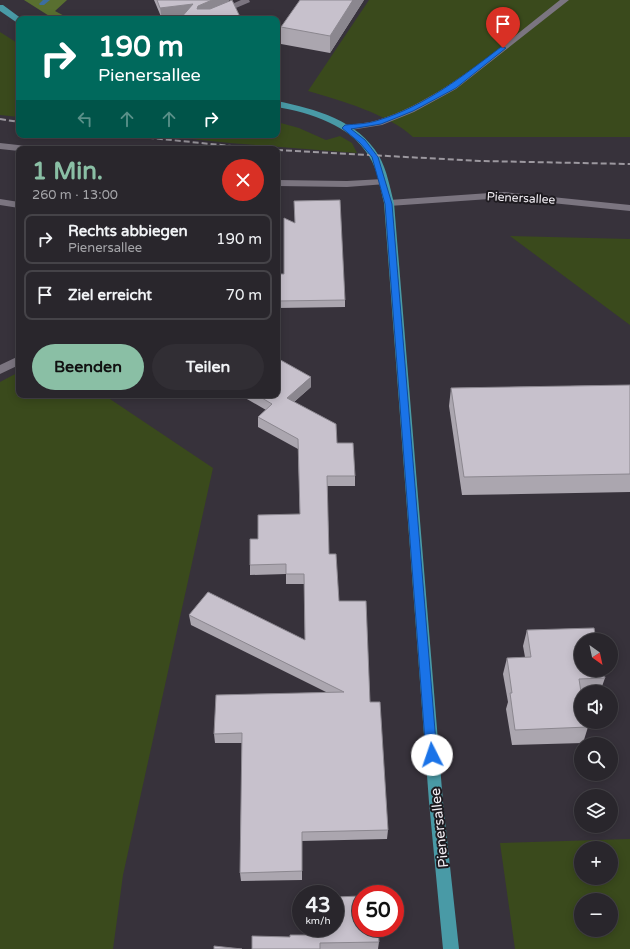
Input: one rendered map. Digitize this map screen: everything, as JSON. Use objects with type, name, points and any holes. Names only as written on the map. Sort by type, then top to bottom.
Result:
[{"type":"main road","points":[[0,7],[16,18]]},
{"type":"main road","name":"Pienersallee","points":[[280,104],[298,107],[320,114],[345,128],[363,142],[375,157],[389,204],[435,794],[451,949]]},
{"type":"lane","points":[[211,16],[246,2],[245,0]]},
{"type":"lane","points":[[345,128],[379,123],[411,110],[453,86],[565,0]]},
{"type":"lane","points":[[0,146],[16,148]]},
{"type":"lane","points":[[280,183],[347,184],[383,182]]},
{"type":"lane","name":"Pienersallee","points":[[389,204],[504,195],[630,208]]},
{"type":"lane","points":[[0,202],[16,205]]},
{"type":"lane","points":[[0,370],[16,362]]},
{"type":"green space","points":[[24,0],[67,0],[55,11],[64,16],[49,16]]},
{"type":"green space","points":[[369,0],[630,0],[630,137],[413,137],[403,129],[378,115],[308,91]]},
{"type":"green space","points":[[0,32],[16,42],[16,117],[0,115]]},
{"type":"green space","points":[[280,123],[299,128],[326,140],[340,136],[352,143],[357,153],[280,146],[182,138],[280,138]]},
{"type":"green space","points":[[510,236],[630,239],[630,325]]},
{"type":"green space","points":[[16,374],[16,398],[108,398],[213,468],[123,875],[113,949],[0,949],[0,382]]},
{"type":"green space","points":[[630,839],[630,949],[515,949],[500,843]]},
{"type":"building","points":[[157,0],[212,0],[198,6],[197,9],[210,9],[232,0],[240,16],[183,16],[193,4],[160,8]]},
{"type":"building","points":[[300,0],[353,0],[330,36],[281,27]]},
{"type":"building","points":[[340,200],[345,300],[280,301],[280,274],[284,274],[284,218],[295,223],[294,201]]},
{"type":"building","points":[[280,360],[311,377],[287,398],[336,424],[337,443],[353,443],[355,476],[327,476],[329,554],[336,554],[339,601],[366,601],[370,702],[380,702],[388,830],[302,832],[302,871],[240,873],[242,733],[214,734],[216,695],[344,692],[189,615],[208,592],[305,640],[304,574],[286,574],[286,564],[250,565],[250,539],[258,539],[258,515],[300,514],[298,439],[258,417],[272,404],[262,398],[280,398]]},
{"type":"building","points":[[630,385],[630,474],[464,477],[451,388]]},
{"type":"building","points":[[594,628],[595,633],[574,633],[574,677],[605,678],[579,679],[580,685],[574,685],[574,728],[515,730],[507,658],[531,657],[527,630]]},
{"type":"building","points":[[352,896],[352,937],[379,937],[379,942],[320,943],[320,949],[252,949],[252,936],[290,937],[290,935],[292,935],[292,937],[344,937],[344,897]]},
{"type":"building","points":[[214,946],[242,949],[214,949]]},
{"type":"waterway","points":[[42,4],[47,0]]},
{"type":"railway","points":[[0,119],[16,122]]},
{"type":"railway","points":[[151,138],[231,146]]},
{"type":"railway","points":[[280,150],[480,161],[630,164]]},
{"type":"route","points":[[432,755],[389,204],[375,157],[363,142],[345,128],[379,123],[411,110],[453,86],[503,48]]}]
